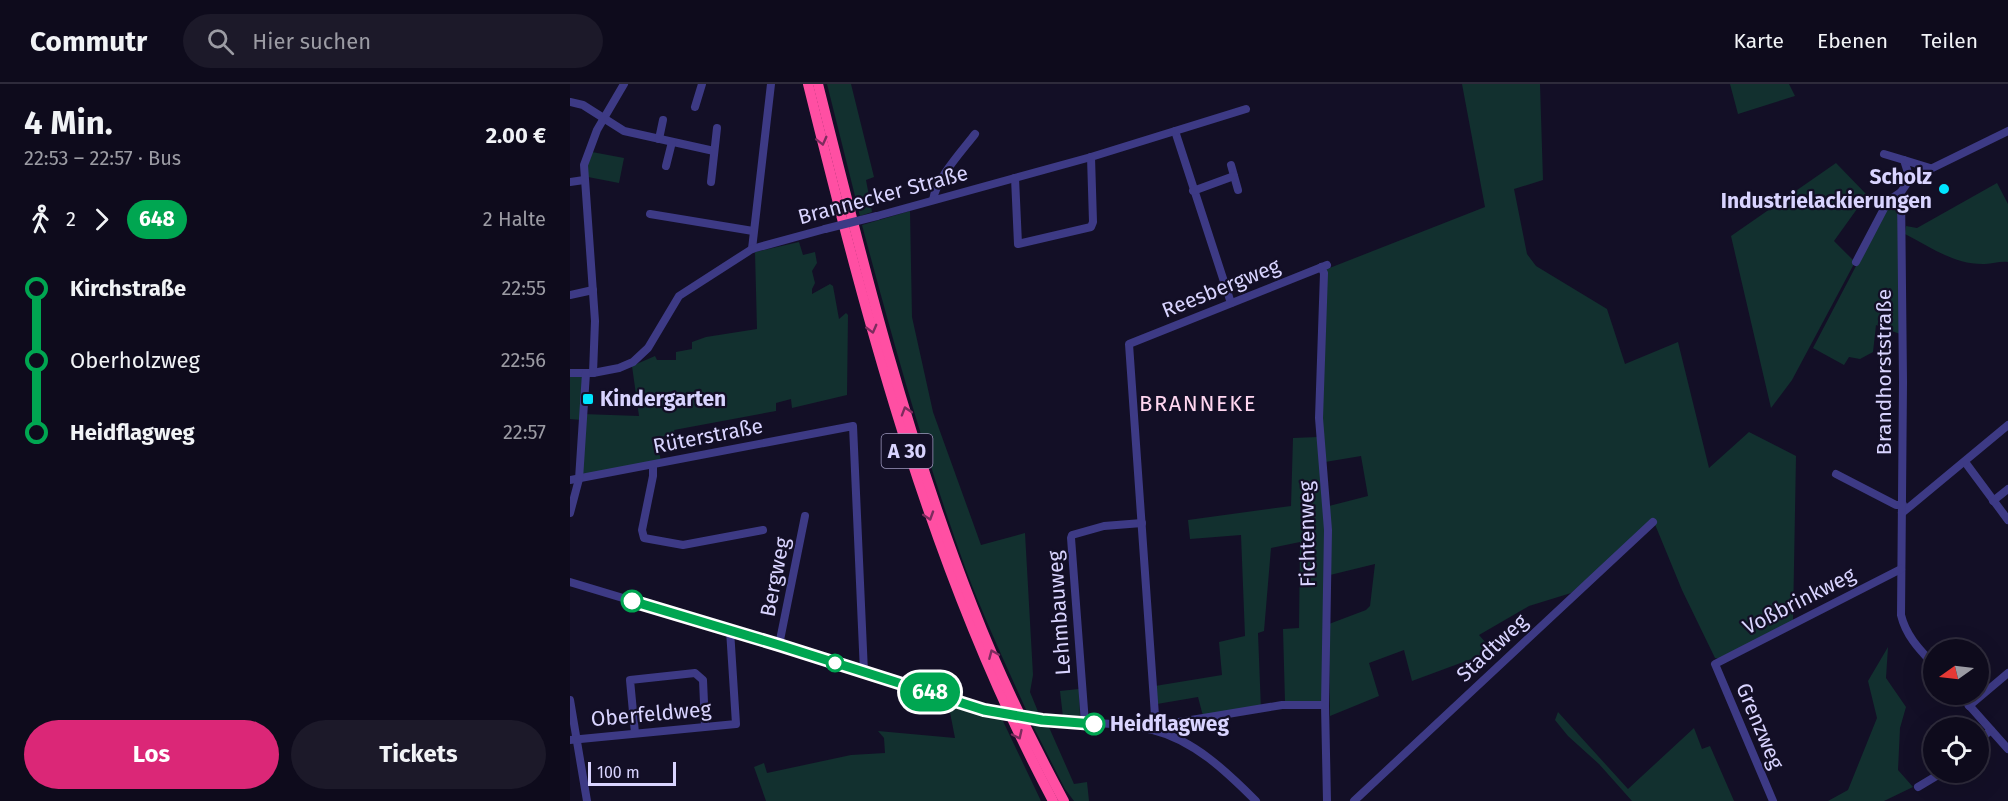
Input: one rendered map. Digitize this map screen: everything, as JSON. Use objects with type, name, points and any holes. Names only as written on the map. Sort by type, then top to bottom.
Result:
[{"type":"highway","name":"A 30","points":[[808,84],[878,354],[904,442],[936,536],[964,611],[1002,701],[1053,801]]},
{"type":"highway","name":"A 30","points":[[818,84],[888,351],[945,534],[973,608],[1010,693],[1064,801]]},
{"type":"street","points":[[570,513],[579,478],[595,321],[584,165],[589,149],[624,84]]},
{"type":"street","points":[[695,107],[702,84]]},
{"type":"street","points":[[752,249],[771,84]]},
{"type":"street","points":[[570,102],[583,105],[624,131],[714,151]]},
{"type":"street","name":"Brannecker Straße","points":[[570,373],[590,373],[619,368],[633,362],[648,348],[679,296],[752,249],[1091,157],[1246,109]]},
{"type":"street","points":[[659,139],[663,120]]},
{"type":"street","points":[[711,182],[717,128]]},
{"type":"street","points":[[1175,131],[1231,303]]},
{"type":"street","points":[[1856,261],[1888,201],[1901,192],[1910,179],[2008,131]]},
{"type":"street","points":[[933,200],[934,193],[952,164],[975,134]]},
{"type":"street","points":[[666,166],[672,142]]},
{"type":"street","points":[[1884,154],[1930,168]]},
{"type":"street","points":[[1015,177],[1018,244],[1091,227],[1093,222],[1091,157]]},
{"type":"street","points":[[1904,160],[1910,179]]},
{"type":"street","points":[[1231,165],[1238,190]]},
{"type":"street","points":[[1193,191],[1234,176]]},
{"type":"street","points":[[570,182],[584,180]]},
{"type":"street","name":"Brandhorststraße","points":[[1901,192],[1903,509],[1901,615],[1904,628],[1923,653]]},
{"type":"street","points":[[650,214],[753,231]]},
{"type":"street","name":"Reesbergweg","points":[[1142,523],[1130,344],[1324,266]]},
{"type":"street","name":"Fichtenweg","points":[[1324,266],[1319,418],[1328,530],[1325,705],[1327,801]]},
{"type":"street","points":[[570,295],[593,290]]},
{"type":"street","points":[[1836,474],[1903,509],[1965,462],[2008,425]]},
{"type":"street","name":"Rüterstraße","points":[[570,480],[853,426],[864,672]]},
{"type":"street","points":[[1965,462],[2008,520]]},
{"type":"street","points":[[653,465],[653,476],[642,530],[644,538],[683,545],[763,530]]},
{"type":"street","points":[[1993,501],[2008,489]]},
{"type":"street","name":"Bergweg","points":[[779,645],[805,516]]},
{"type":"street","name":"Stadtweg","points":[[1354,801],[1653,522]]},
{"type":"street","points":[[1142,523],[1155,728]]},
{"type":"street","name":"Lehmbauweg","points":[[1085,723],[1071,538],[1072,535],[1104,526],[1142,523]]},
{"type":"street","name":"Voßbrinkweg","points":[[1714,664],[1901,569]]},
{"type":"street","points":[[570,582],[984,710],[1042,720],[1155,728],[1282,705],[1325,705]]},
{"type":"street","name":"Oberfeldweg","points":[[573,739],[736,724],[730,630]]},
{"type":"street","name":"Grenzweg","points":[[1714,664],[1773,801]]},
{"type":"street","points":[[635,734],[630,680],[695,673],[703,680],[705,726]]},
{"type":"street","points":[[2008,673],[1969,706],[2008,750]]},
{"type":"street","points":[[570,700],[573,739],[587,801]]},
{"type":"street","points":[[1155,728],[1189,745],[1213,761],[1256,801]]},
{"type":"street","points":[[1918,787],[1925,783]]},
{"type":"green space","points":[[827,84],[851,84],[874,177],[866,180],[872,212],[860,216]]},
{"type":"green space","points":[[1462,84],[1540,84],[1543,180],[1514,189],[1527,254],[1536,266],[1607,309],[1625,364],[1678,342],[1709,468],[1749,432],[1796,456],[1793,621],[1721,659],[1715,658],[1682,590],[1654,522],[1571,593],[1529,606],[1479,635],[1493,651],[1412,681],[1404,650],[1369,663],[1379,696],[1330,716],[1329,624],[1366,610],[1370,606],[1375,564],[1330,575],[1329,506],[1368,496],[1361,456],[1325,462],[1321,417],[1327,269],[1485,207]]},
{"type":"green space","points":[[1730,84],[1789,84],[1795,96],[1738,114]]},
{"type":"green space","points":[[592,152],[624,158],[619,183],[588,177],[588,164]]},
{"type":"green space","points":[[1836,163],[1867,195],[1834,241],[1855,262],[1792,380],[1771,408],[1731,236]]},
{"type":"green space","points":[[1997,183],[2008,204],[2008,262],[1974,264],[1963,262],[1905,234],[1906,226],[1917,228]]},
{"type":"green space","points":[[1898,198],[1900,334],[1876,325],[1873,352],[1860,359],[1849,357],[1844,365],[1813,348],[1888,205]]},
{"type":"green space","points":[[910,211],[912,317],[933,412],[981,545],[1025,533],[1033,675],[1030,692],[1039,714],[1027,712],[966,570],[923,442],[862,225]]},
{"type":"green space","points":[[799,242],[803,255],[815,252],[817,263],[812,271],[815,283],[812,294],[830,284],[833,286],[839,319],[846,313],[848,315],[847,395],[792,408],[791,399],[776,403],[776,411],[674,430],[675,434],[656,438],[661,461],[578,475],[582,420],[570,419],[570,375],[581,376],[583,379],[582,414],[639,416],[632,366],[655,356],[657,360],[676,360],[676,352],[692,349],[692,342],[706,337],[757,329],[755,252]]},
{"type":"green space","points":[[1318,437],[1325,531],[1324,681],[1321,702],[1285,702],[1283,629],[1299,628],[1300,542],[1271,548],[1264,631],[1258,633],[1261,710],[1203,716],[1198,697],[1157,704],[1155,686],[1222,675],[1219,642],[1245,636],[1241,535],[1190,539],[1188,520],[1291,506],[1293,438]]},
{"type":"green space","points":[[1888,647],[1886,678],[1906,707],[1900,728],[1898,770],[1913,787],[1884,801],[1828,801],[1848,790],[1877,718],[1868,681]]},
{"type":"green space","points":[[1079,689],[1080,716],[1077,718],[1063,717],[1060,691]]},
{"type":"green space","points":[[948,702],[1002,719],[1041,801],[766,801],[754,767],[764,763],[767,773],[851,755],[885,753],[884,738],[878,731],[955,738]]},
{"type":"green space","points":[[1558,712],[1628,789],[1694,728],[1702,749],[1710,746],[1734,801],[1632,801],[1599,764],[1568,736],[1555,720]]},
{"type":"green space","points":[[1032,724],[1048,725],[1074,784],[1087,782],[1089,801],[1074,801],[1065,789]]},
{"type":"bus line","name":"648","points":[[632,601],[984,710],[1042,720],[1094,724]]},
{"type":"place","name":"Scholz Industrielackierungen","points":[[1944,189]]},
{"type":"place","name":"Kindergarten","points":[[588,399]]},
{"type":"place","name":"Heidflagweg","points":[[1094,724]]},
{"type":"district","name":"BRANNEKE","points":[[1198,403]]}]
